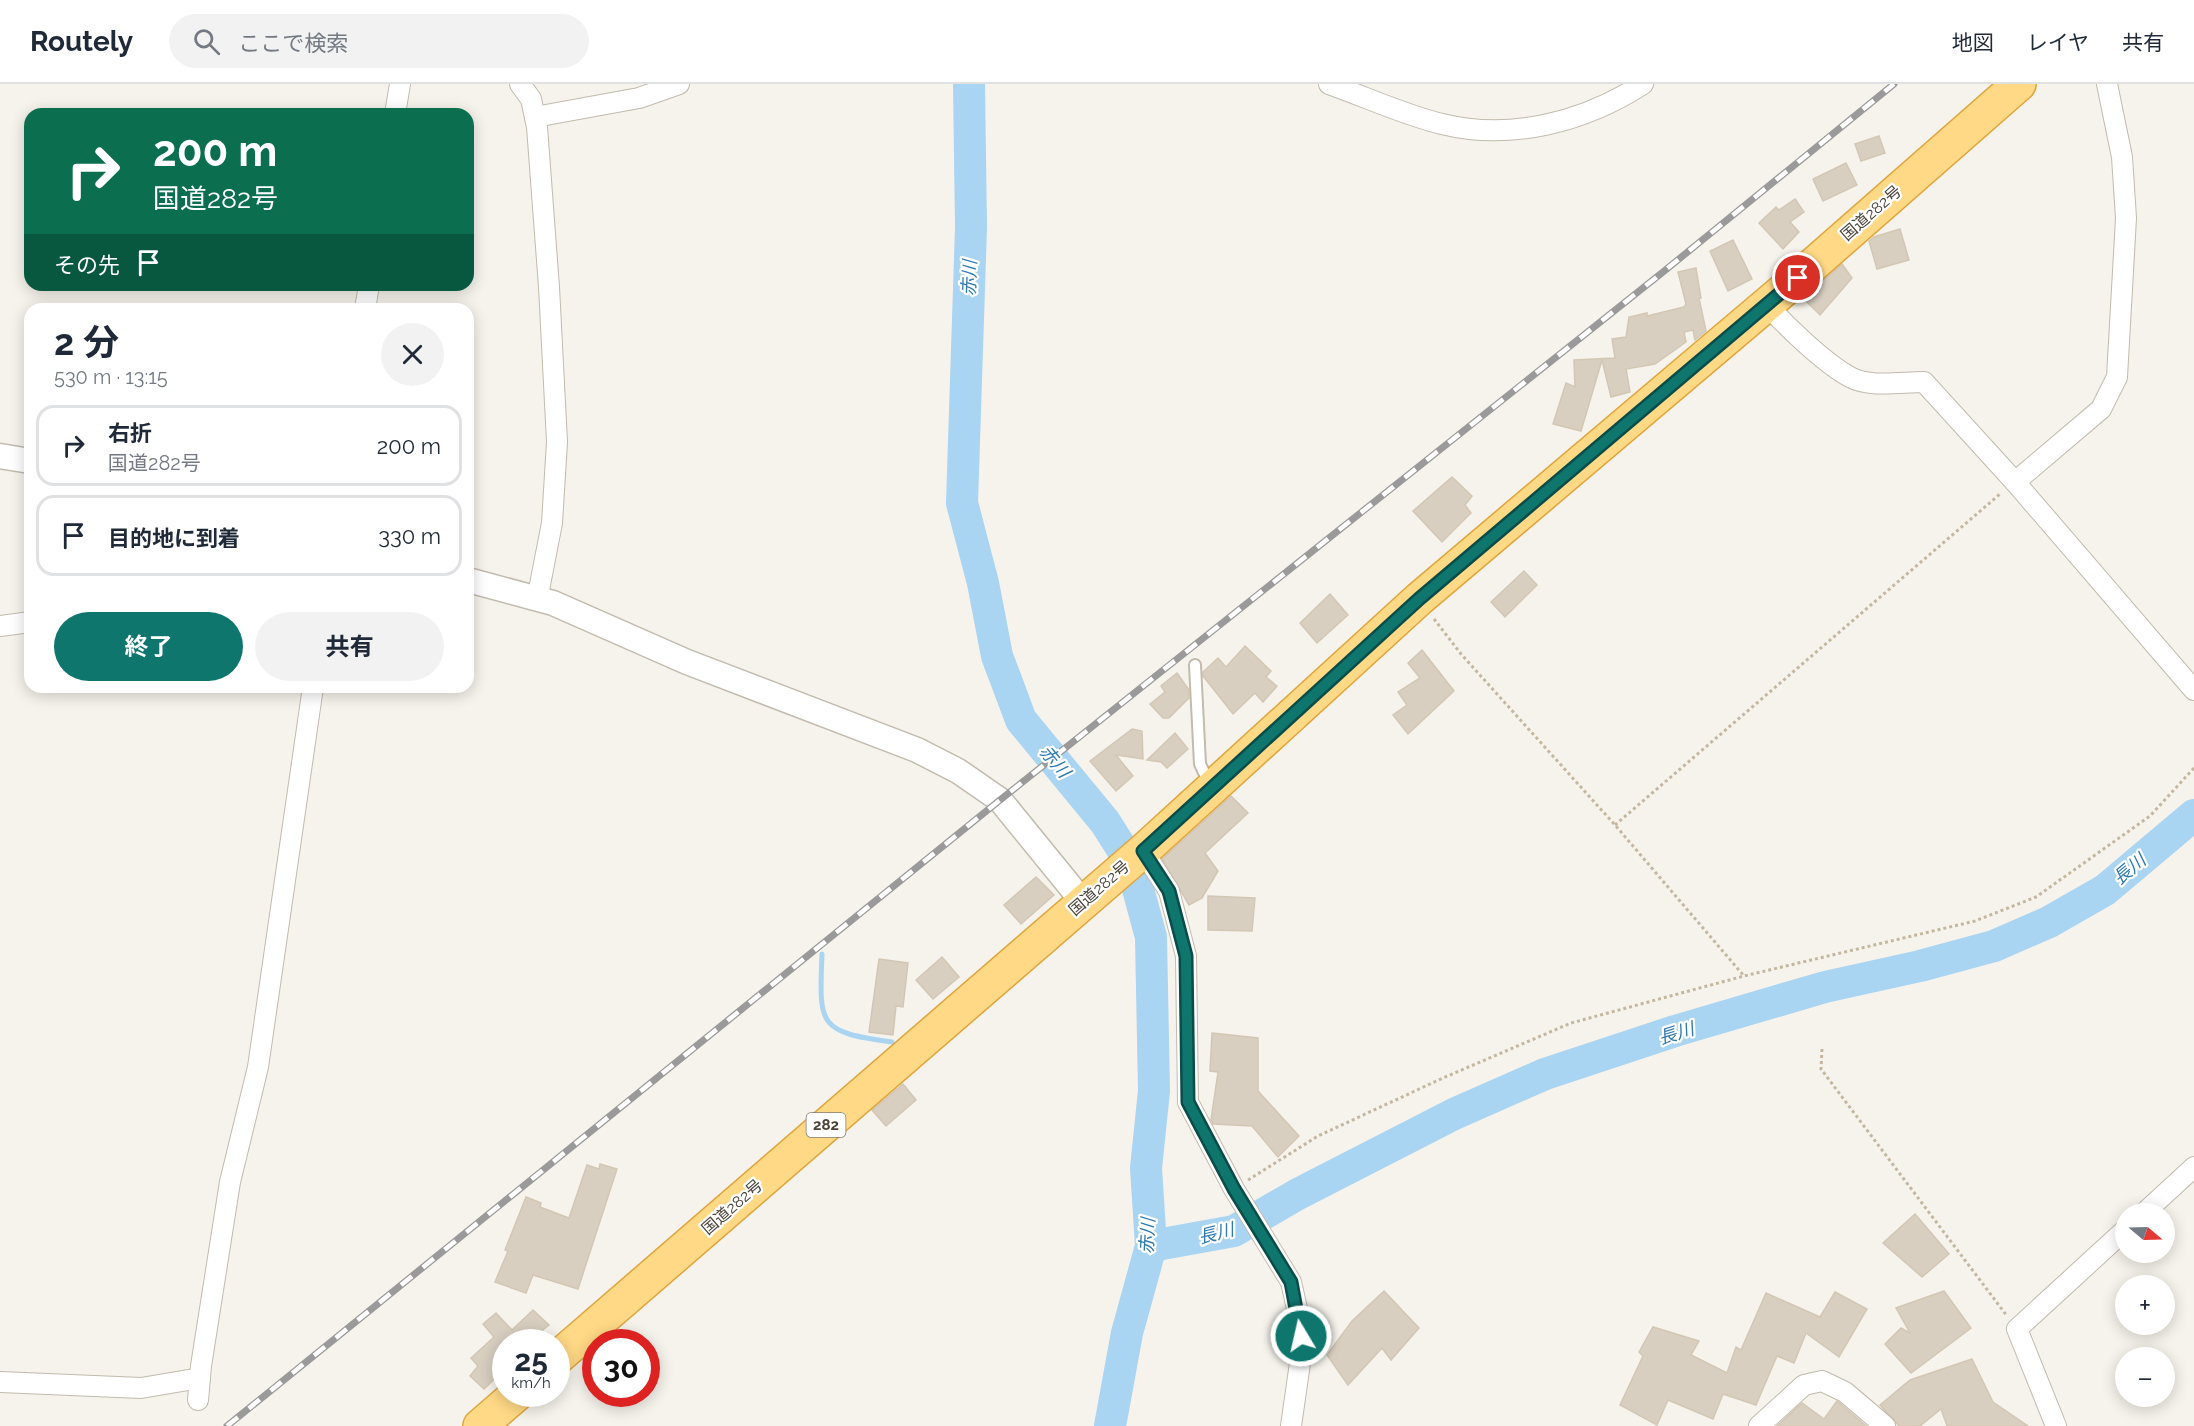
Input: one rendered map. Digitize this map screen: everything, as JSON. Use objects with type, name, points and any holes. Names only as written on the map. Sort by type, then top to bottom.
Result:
[{"type":"highway","name":"国道282号","points":[[570,1347],[1088,896],[1143,851],[1419,599],[2019,84]]},
{"type":"highway","points":[[480,1426],[502,1407]]},
{"type":"street","points":[[396,108],[400,84]]},
{"type":"street","points":[[520,84],[531,99],[535,117],[549,276],[557,442],[552,524],[537,600]]},
{"type":"street","points":[[535,117],[639,98],[679,84]]},
{"type":"street","points":[[1329,84],[1442,124],[1502,131],[1544,127],[1615,102],[1643,84]]},
{"type":"street","points":[[2015,482],[2101,409],[2117,377],[2126,218],[2121,157],[2108,84]]},
{"type":"street","points":[[1766,303],[1786,326],[1851,377],[1875,383],[1924,382],[2015,482],[2194,690]]},
{"type":"street","points":[[0,456],[24,460]]},
{"type":"street","points":[[474,582],[553,603],[687,662],[917,750],[958,771],[1000,800],[1088,896]]},
{"type":"street","points":[[0,626],[24,623]]},
{"type":"street","points":[[198,1400],[230,1182],[258,1067],[312,693]]},
{"type":"street","points":[[1143,851],[1169,891],[1186,956],[1188,1102],[1234,1189],[1291,1282],[1300,1322],[1302,1349],[1291,1426]]},
{"type":"street","points":[[2155,1203],[2194,1167]]},
{"type":"street","points":[[2056,1426],[2017,1329],[2115,1240]]},
{"type":"street","points":[[0,1382],[141,1388],[200,1378]]},
{"type":"street","points":[[1759,1426],[1804,1385],[1822,1381],[1845,1392],[1885,1426]]},
{"type":"lane","points":[[1195,665],[1200,764],[1211,787]]},
{"type":"path","points":[[1615,825],[2015,482]]},
{"type":"path","points":[[1419,599],[1461,654],[1615,825],[1744,976]]},
{"type":"path","points":[[1234,1189],[1318,1136],[1570,1023],[1744,976],[1975,921],[2036,897],[2150,816],[2194,768]]},
{"type":"path","points":[[1822,1050],[1821,1069],[2017,1329]]},
{"type":"building","points":[[1879,136],[1885,153],[1861,161],[1855,144]]},
{"type":"building","points":[[1846,163],[1857,185],[1823,201],[1813,179]]},
{"type":"building","points":[[1795,199],[1804,212],[1790,222],[1799,232],[1783,249],[1759,223],[1776,207],[1779,210]]},
{"type":"building","points":[[1900,229],[1909,260],[1877,269],[1869,241],[1874,237]]},
{"type":"building","points":[[1733,240],[1752,279],[1728,291],[1710,251]]},
{"type":"building","points":[[1842,264],[1852,278],[1820,315],[1803,298]]},
{"type":"building","points":[[1696,268],[1706,331],[1695,340],[1693,330],[1684,332],[1686,342],[1655,364],[1626,369],[1630,392],[1611,397],[1602,360],[1581,431],[1553,424],[1566,383],[1575,387],[1574,360],[1615,358],[1612,339],[1626,337],[1629,317],[1647,313],[1647,316],[1684,307],[1686,304],[1678,272]]},
{"type":"building","points":[[1452,477],[1472,496],[1465,505],[1471,513],[1442,542],[1413,511]]},
{"type":"building","points":[[1524,571],[1537,585],[1505,617],[1491,602]]},
{"type":"building","points":[[1330,594],[1348,615],[1317,643],[1300,623]]},
{"type":"building","points":[[1245,646],[1271,671],[1266,677],[1277,686],[1263,702],[1255,693],[1233,714],[1203,676],[1203,672],[1218,658],[1226,667]]},
{"type":"building","points":[[1422,650],[1454,691],[1408,734],[1393,715],[1407,705],[1398,692],[1420,678],[1408,663]]},
{"type":"building","points":[[1177,673],[1189,690],[1189,698],[1169,718],[1163,718],[1150,704],[1165,692],[1161,686]]},
{"type":"building","points":[[1132,729],[1142,731],[1143,759],[1116,755],[1133,776],[1116,791],[1090,761]]},
{"type":"building","points":[[1175,733],[1188,749],[1167,768],[1161,762],[1147,760]]},
{"type":"building","points":[[1231,796],[1248,813],[1205,853],[1218,871],[1202,898],[1189,905],[1162,859]]},
{"type":"building","points":[[1036,877],[1054,895],[1021,924],[1004,905]]},
{"type":"building","points":[[1208,896],[1255,898],[1252,931],[1208,930]]},
{"type":"building","points":[[942,957],[959,977],[933,999],[916,980]]},
{"type":"building","points":[[879,959],[908,963],[903,1007],[896,1006],[893,1035],[869,1032]]},
{"type":"building","points":[[1212,1033],[1258,1038],[1258,1091],[1299,1136],[1278,1157],[1252,1126],[1213,1124],[1211,1120],[1218,1072],[1210,1071]]},
{"type":"building","points":[[903,1084],[916,1100],[886,1126],[872,1110]]},
{"type":"building","points":[[600,1164],[617,1169],[578,1289],[533,1275],[526,1293],[495,1282],[526,1197],[541,1203],[540,1207],[569,1218],[587,1165],[599,1169]]},
{"type":"building","points":[[1915,1214],[1949,1254],[1922,1277],[1883,1243]]},
{"type":"building","points":[[1384,1291],[1419,1328],[1391,1360],[1382,1348],[1348,1385],[1327,1355],[1352,1321]]},
{"type":"building","points":[[1944,1291],[1971,1328],[1911,1373],[1885,1344],[1901,1328],[1910,1333],[1896,1308]]},
{"type":"building","points":[[1835,1292],[1867,1309],[1839,1357],[1806,1333],[1794,1363],[1777,1356],[1756,1405],[1723,1394],[1713,1419],[1668,1400],[1657,1425],[1620,1405],[1643,1356],[1639,1352],[1653,1327],[1699,1341],[1691,1355],[1727,1373],[1736,1347],[1741,1350],[1766,1293],[1820,1317]]},
{"type":"building","points":[[533,1310],[549,1325],[544,1329],[513,1329]]},
{"type":"building","points":[[496,1313],[511,1329],[492,1329],[492,1335],[483,1324]]},
{"type":"building","points":[[492,1339],[492,1381],[484,1389],[470,1376],[478,1366],[471,1358]]},
{"type":"building","points":[[1972,1359],[1993,1402],[2028,1426],[1947,1426],[1941,1409],[1920,1426],[1899,1426],[1880,1405],[1910,1380]]},
{"type":"building","points":[[1837,1401],[1866,1426],[1777,1426],[1802,1403],[1824,1419]]},
{"type":"waterway","name":"赤川","points":[[969,84],[971,227],[962,503],[983,583],[997,656],[1021,720],[1105,822],[1131,863],[1151,937],[1154,1091],[1146,1168],[1151,1246],[1127,1333],[1110,1426]]},
{"type":"waterway","name":"長川","points":[[1151,1246],[1234,1231],[1298,1194],[1454,1114],[1545,1074],[1675,1031],[1825,987],[1920,966],[1994,946],[2049,922],[2105,890],[2194,815]]},
{"type":"waterway","points":[[822,954],[821,997],[823,1011],[828,1021],[837,1029],[849,1034],[892,1042]]},
{"type":"railway","points":[[227,1426],[1000,800],[1663,272],[1894,84]]},
{"type":"route","points":[[1301,1336],[1291,1282],[1234,1189],[1188,1102],[1189,1030],[1186,956],[1169,891],[1143,851],[1419,599],[1798,278]]}]
